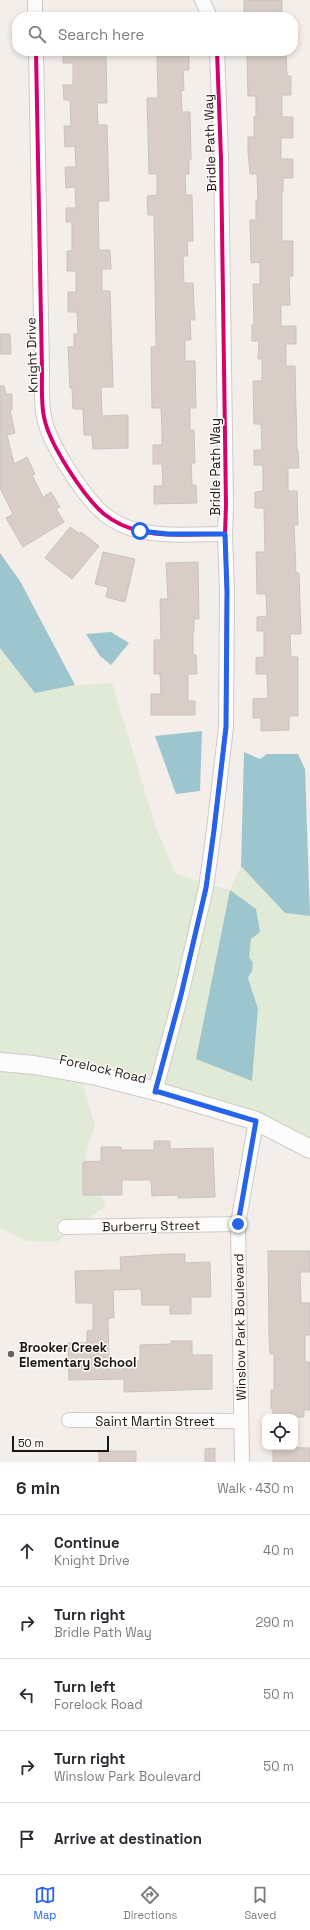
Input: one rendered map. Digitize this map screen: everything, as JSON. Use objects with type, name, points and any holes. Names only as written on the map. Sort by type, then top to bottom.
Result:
[{"type":"street","points":[[35,0],[35,12]]},
{"type":"street","points":[[202,0],[208,12]]},
{"type":"street","name":"Knight Drive","points":[[36,56],[42,372],[44,417],[51,440],[90,500],[105,515],[119,524],[140,531],[168,534],[225,534]]},
{"type":"street","name":"Bridle Path Way","points":[[155,1092],[181,995],[204,895],[214,830],[226,727],[227,592],[225,534],[226,505],[222,158],[217,56]]},
{"type":"street","name":"Forelock Road","points":[[0,1062],[34,1065],[98,1076],[159,1092],[256,1121],[310,1149]]},
{"type":"street","name":"Winslow Park Boulevard","points":[[242,1462],[238,1224],[256,1121]]},
{"type":"street","name":"Burberry Street","points":[[65,1227],[238,1224]]},
{"type":"street","name":"Saint Martin Street","points":[[69,1420],[241,1421]]},
{"type":"green space","points":[[0,648],[35,692],[75,685],[112,683],[156,828],[176,874],[200,881],[174,993],[150,1083],[0,1055]]},
{"type":"green space","points":[[241,866],[285,913],[310,916],[310,1140],[164,1085],[213,885],[230,890]],"holes":[[[231,891],[251,939],[249,957],[252,971],[248,978],[258,1009],[252,1081]]]},
{"type":"green space","points":[[0,1070],[33,1072],[82,1081],[95,1126],[85,1156],[106,1206],[87,1219],[58,1220],[58,1235],[66,1235],[55,1243],[26,1241],[0,1228]]},
{"type":"water","points":[[0,553],[20,581],[75,685],[35,693],[0,648]]},
{"type":"water","points":[[111,632],[129,643],[111,665],[100,656],[86,634]]},
{"type":"water","points":[[202,731],[200,791],[176,794],[155,736]]},
{"type":"water","points":[[244,752],[260,759],[267,754],[298,754],[305,769],[310,916],[285,913],[241,866]]},
{"type":"water","points":[[230,890],[256,909],[260,932],[251,939],[249,957],[253,963],[252,971],[248,978],[258,1009],[252,1081],[196,1059]]},
{"type":"building","points":[[244,0],[282,0],[282,12],[244,12]]},
{"type":"building","points":[[63,56],[106,56],[107,103],[97,103],[98,125],[107,125],[109,201],[98,201],[99,250],[110,250],[111,269],[102,269],[102,291],[110,291],[113,387],[101,387],[102,416],[128,415],[128,448],[93,449],[92,435],[84,435],[83,409],[73,409],[72,388],[70,388],[68,347],[74,347],[74,334],[78,334],[77,312],[68,312],[68,292],[76,292],[76,271],[67,271],[67,251],[72,251],[72,222],[66,222],[66,208],[76,208],[75,187],[66,188],[65,167],[76,167],[75,146],[65,147],[64,126],[71,126],[70,100],[64,100],[63,85],[73,85],[73,63],[63,63]]},
{"type":"building","points":[[157,56],[189,56],[189,70],[183,70],[184,90],[181,91],[182,112],[190,112],[191,160],[189,160],[189,174],[185,174],[186,195],[192,195],[193,241],[187,241],[188,256],[183,256],[184,283],[193,283],[195,320],[190,320],[191,340],[185,340],[185,361],[195,361],[196,408],[190,408],[190,430],[194,430],[195,463],[191,463],[192,485],[196,485],[197,503],[154,504],[154,486],[163,486],[162,464],[153,464],[153,445],[162,445],[162,431],[161,408],[152,408],[151,347],[156,347],[154,215],[148,215],[147,196],[157,195],[157,174],[149,174],[147,98],[158,98]]},
{"type":"building","points":[[247,56],[286,56],[287,76],[291,76],[291,95],[282,95],[282,117],[293,117],[293,138],[281,138],[281,159],[293,159],[293,178],[283,178],[282,241],[293,241],[293,276],[289,276],[290,305],[281,305],[281,326],[296,326],[296,344],[286,344],[286,366],[295,366],[297,450],[299,468],[288,468],[288,491],[297,491],[298,525],[294,525],[296,573],[299,573],[301,634],[290,634],[291,657],[298,657],[298,716],[289,716],[289,730],[261,731],[261,718],[253,718],[253,699],[268,698],[267,674],[256,674],[256,658],[264,657],[264,631],[257,631],[257,617],[267,616],[266,594],[257,594],[256,552],[265,552],[264,508],[255,508],[255,492],[263,491],[263,465],[254,465],[254,450],[262,450],[261,424],[254,424],[253,381],[262,381],[262,359],[258,359],[259,341],[252,341],[252,325],[254,325],[253,284],[260,284],[260,262],[251,263],[250,220],[256,220],[256,200],[258,200],[257,174],[250,174],[248,152],[248,137],[254,137],[256,96],[248,96]]},
{"type":"building","points":[[0,334],[10,334],[11,354],[0,354]]},
{"type":"building","points":[[0,386],[4,386],[6,394],[12,394],[12,410],[10,410],[15,433],[7,435],[14,464],[27,457],[35,474],[32,475],[43,497],[51,492],[60,507],[56,509],[64,522],[23,547],[6,518],[13,514],[0,488]]},
{"type":"building","points":[[70,527],[80,534],[81,532],[99,546],[72,579],[45,558]]},
{"type":"building","points":[[103,552],[135,559],[125,602],[106,597],[108,587],[95,584]]},
{"type":"building","points":[[198,562],[199,619],[194,619],[193,632],[193,655],[196,655],[197,674],[188,674],[188,701],[195,701],[195,715],[151,715],[151,694],[161,694],[160,674],[154,674],[154,640],[161,640],[160,599],[168,599],[166,563]]},
{"type":"building","points":[[154,1141],[170,1141],[170,1149],[213,1148],[215,1197],[178,1198],[178,1195],[152,1196],[151,1180],[122,1180],[122,1195],[83,1195],[83,1162],[101,1161],[101,1147],[121,1147],[121,1150],[154,1150]]},
{"type":"building","points":[[268,1251],[310,1251],[310,1272],[300,1272],[301,1303],[310,1303],[310,1335],[305,1335],[305,1362],[310,1362],[310,1410],[304,1410],[304,1417],[298,1417],[298,1414],[273,1414],[273,1409],[271,1409],[271,1390],[274,1390],[274,1354],[270,1354]]},
{"type":"building","points":[[185,1254],[185,1263],[210,1262],[211,1297],[191,1297],[191,1314],[170,1314],[170,1305],[142,1305],[141,1289],[113,1290],[114,1318],[108,1318],[109,1361],[140,1361],[140,1345],[171,1344],[171,1341],[192,1341],[192,1355],[212,1355],[212,1389],[124,1392],[124,1379],[69,1380],[68,1343],[87,1343],[87,1331],[93,1330],[93,1303],[76,1303],[75,1271],[121,1270],[120,1257]]},
{"type":"building","points":[[215,1448],[215,1462],[205,1462],[205,1449]]},
{"type":"building","points":[[298,1448],[310,1448],[310,1462],[273,1462],[273,1450],[298,1450]]},
{"type":"building","points":[[99,1451],[136,1451],[136,1462],[99,1462]]},
{"type":"cycle path","points":[[36,56],[42,395],[43,412],[47,428],[68,469],[96,506],[112,520],[130,528],[150,533],[171,535],[225,534]]},
{"type":"cycle path","points":[[155,1092],[181,995],[206,888],[226,727],[226,505],[221,158],[217,56]]},
{"type":"place","name":"Brooker Creek Elementary School","points":[[11,1354]]},
{"type":"route","points":[[140,531],[168,534],[225,534],[227,592],[226,727],[214,830],[206,888],[181,995],[155,1092],[256,1121],[248,1159],[238,1224]]}]
